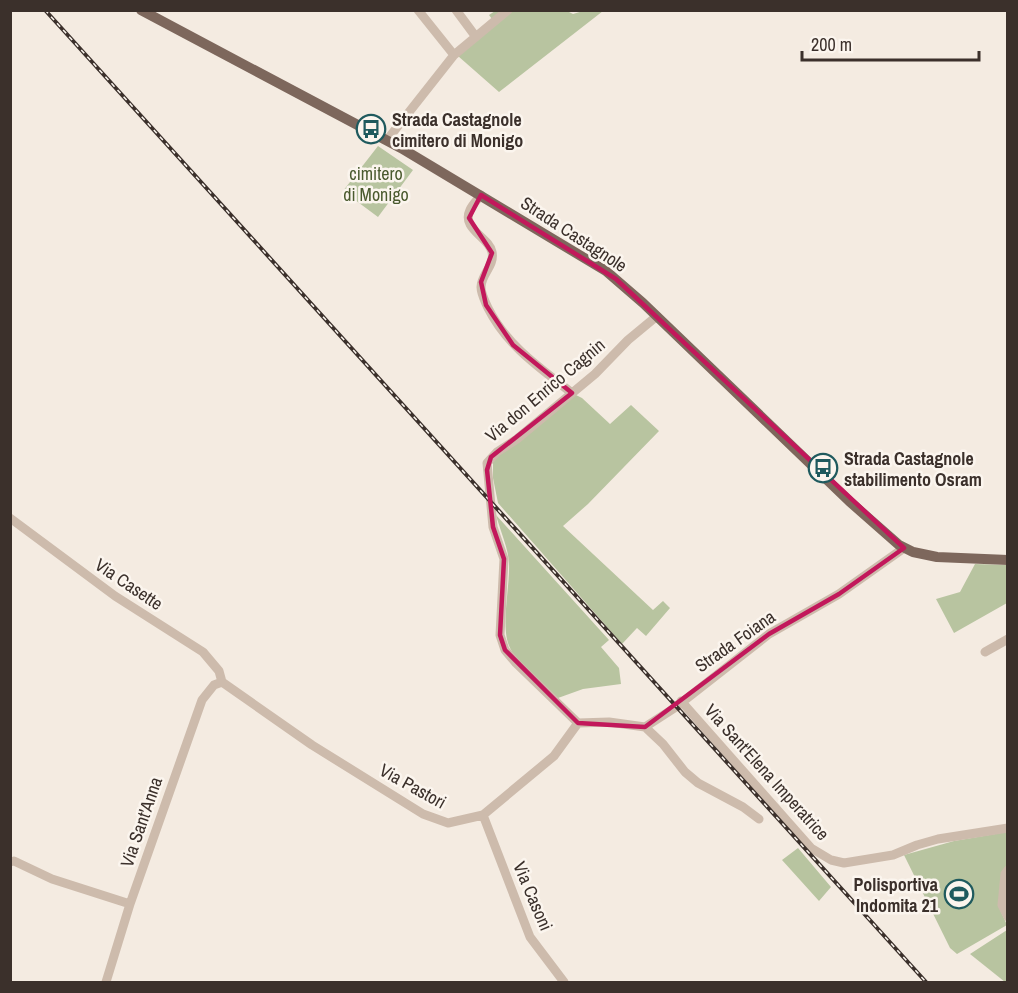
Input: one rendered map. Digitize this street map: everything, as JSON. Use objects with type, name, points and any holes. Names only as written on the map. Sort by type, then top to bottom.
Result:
[{"type":"main road","name":"Strada Castagnole","points":[[141,10],[387,140],[606,271],[657,316],[849,501],[904,548],[937,557],[1008,560]]},
{"type":"street","points":[[418,10],[454,55]]},
{"type":"street","points":[[456,10],[476,37]]},
{"type":"street","points":[[387,140],[454,55],[508,10]]},
{"type":"street","points":[[481,195],[470,210],[469,218],[473,228],[488,244],[492,253],[492,262],[481,282],[482,296],[486,305],[513,345],[572,393]]},
{"type":"street","name":"Via don Enrico Cagnin","points":[[578,723],[505,650],[500,635],[504,558],[493,526],[492,495],[487,463],[491,457],[517,439],[572,393],[657,316]]},
{"type":"street","name":"Via Casette","points":[[10,518],[113,594],[203,652],[219,671],[222,682]]},
{"type":"street","name":"Strada Foiana","points":[[645,728],[769,634],[839,594],[904,548]]},
{"type":"street","points":[[985,652],[1008,639]]},
{"type":"street","name":"Via Pastori","points":[[222,682],[312,745],[423,814],[448,823],[483,815],[554,756],[578,723]]},
{"type":"street","name":"Via Sant'Anna","points":[[106,982],[130,904],[202,700],[214,685],[222,682]]},
{"type":"street","name":"Via Sant'Elena Imperatrice","points":[[681,701],[811,848],[831,860],[844,863],[893,855],[917,844],[938,839],[1008,828]]},
{"type":"street","points":[[578,723],[609,722],[645,728],[663,744],[685,772],[698,783],[743,807],[759,819]]},
{"type":"street","name":"Via Casoni","points":[[483,815],[530,937],[564,982]]},
{"type":"street","points":[[10,862],[14,861],[52,879],[130,904]]},
{"type":"street","points":[[1008,870],[1005,874],[1002,906],[1008,917]]},
{"type":"highlighted area","points":[[481,195],[616,279],[904,548],[839,594],[769,634],[645,727],[578,723],[505,650],[500,635],[504,559],[493,527],[487,470],[491,457],[572,393],[513,345],[486,305],[481,282],[492,253],[469,218]]},
{"type":"green space","points":[[565,10],[573,14],[583,11],[603,11],[499,92],[458,56],[492,19],[489,15],[495,11]]},
{"type":"green space","name":"cimitero di Monigo","points":[[378,146],[413,170],[378,217],[343,191]]},
{"type":"green space","points":[[572,393],[582,398],[610,424],[631,405],[659,431],[588,504],[563,526],[653,610],[663,601],[670,608],[646,636],[637,628],[622,644],[498,503],[493,478],[493,458]]},
{"type":"green space","points":[[496,515],[609,640],[601,647],[619,668],[621,684],[583,689],[558,698],[525,668],[514,654],[507,640],[506,630],[509,558]]},
{"type":"green space","points":[[975,564],[1007,565],[1007,603],[954,633],[936,599],[960,592]]},
{"type":"green space","name":"Polisportiva Indomita 21","points":[[1007,832],[1007,866],[1003,874],[998,905],[1007,925],[957,954],[950,948],[904,855],[954,841]]},
{"type":"green space","points":[[798,848],[831,887],[819,901],[782,860]]},
{"type":"green space","points":[[1007,930],[1008,982],[1005,982],[970,954]]},
{"type":"railway","points":[[45,10],[926,982]]},
{"type":"place","name":"Strada Castagnole cimitero di Monigo","points":[[371,129]]},
{"type":"place","name":"Strada Castagnole stabilimento Osram","points":[[823,468]]},
{"type":"place","name":"Polisportiva Indomita 21","points":[[959,894]]}]
